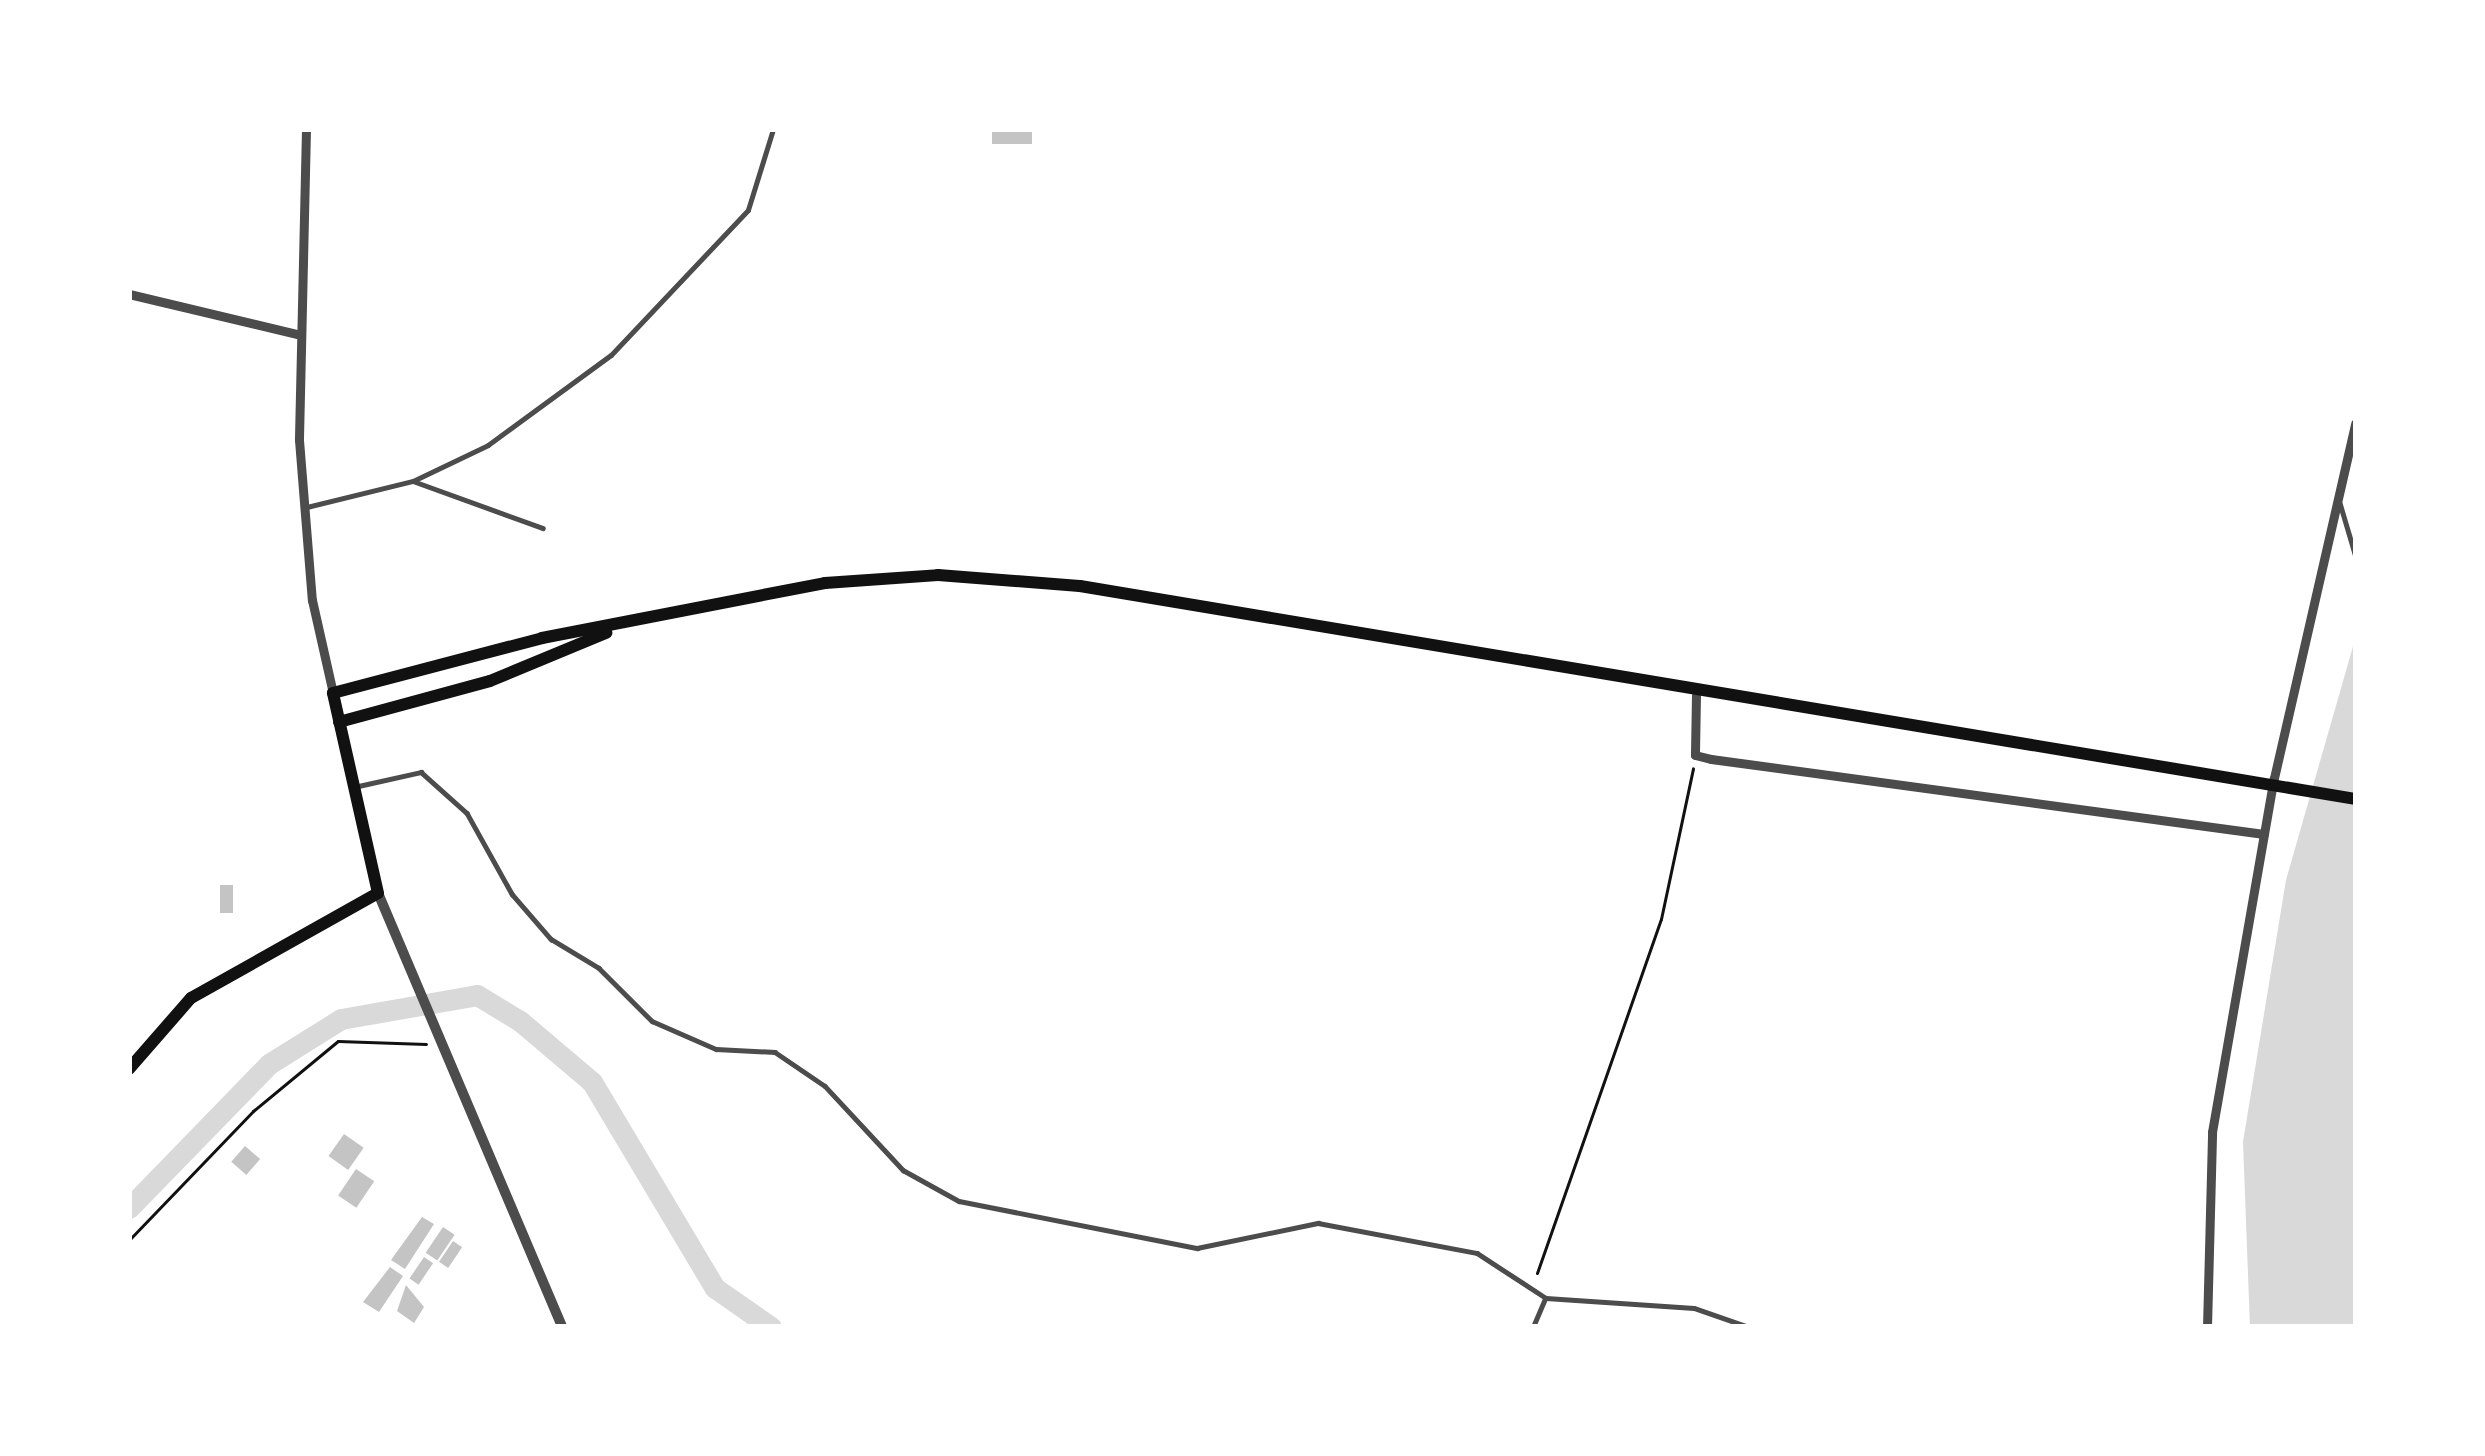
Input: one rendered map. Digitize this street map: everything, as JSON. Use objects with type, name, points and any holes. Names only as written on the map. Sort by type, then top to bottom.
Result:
[{"type":"main road","points":[[129,1069],[191,998],[378,893],[333,693],[825,583],[1012,577],[1696,695],[2356,799]]},
{"type":"main road","points":[[339,722],[490,681],[623,626]]},
{"type":"street","points":[[306,129],[298,334],[303,508],[312,600],[333,693]]},
{"type":"street","points":[[129,294],[298,334]]},
{"type":"street","points":[[2207,1327],[2212,1132],[2264,834],[2335,487],[2355,423]]},
{"type":"street","points":[[1696,695],[1695,754],[2264,834]]},
{"type":"street","points":[[378,893],[562,1327]]},
{"type":"lane","points":[[303,508],[413,481],[488,445],[610,355],[748,210],[773,129]]},
{"type":"lane","points":[[413,481],[542,528]]},
{"type":"lane","points":[[2335,487],[2356,557]]},
{"type":"lane","points":[[354,787],[421,772],[466,813],[512,894],[551,939],[599,968],[652,1021],[716,1049],[775,1052],[825,1086],[903,1170],[959,1202],[1197,1248],[1318,1223],[1477,1253],[1546,1298],[1694,1308],[1749,1327]]},
{"type":"lane","points":[[1533,1327],[1546,1298]]},
{"type":"path","points":[[1533,1287],[1661,920],[1695,754]]},
{"type":"path","points":[[129,1240],[253,1111],[338,1041],[440,1043]]},
{"type":"shaded area","points":[[2356,636],[2356,1327],[2250,1327],[2243,1142],[2286,880]]},
{"type":"building","points":[[992,129],[1032,129],[1032,144],[992,144]]},
{"type":"building","points":[[220,885],[233,885],[233,913],[220,913]]},
{"type":"building","points":[[344,1134],[364,1148],[348,1170],[329,1156]]},
{"type":"building","points":[[245,1146],[260,1159],[246,1175],[231,1162]]},
{"type":"building","points":[[356,1169],[374,1181],[356,1208],[338,1196]]},
{"type":"building","points":[[422,1217],[434,1224],[405,1269],[391,1260]]},
{"type":"building","points":[[443,1227],[455,1235],[437,1261],[426,1253]]},
{"type":"building","points":[[453,1241],[462,1247],[448,1268],[439,1262]]},
{"type":"building","points":[[424,1257],[433,1263],[419,1285],[409,1279]]},
{"type":"building","points":[[390,1267],[403,1276],[379,1312],[363,1302]]},
{"type":"building","points":[[406,1285],[424,1307],[414,1323],[397,1311]]},
{"type":"waterway","points":[[129,1208],[269,1064],[341,1019],[477,995],[520,1021],[592,1082],[715,1288],[771,1327]]}]
